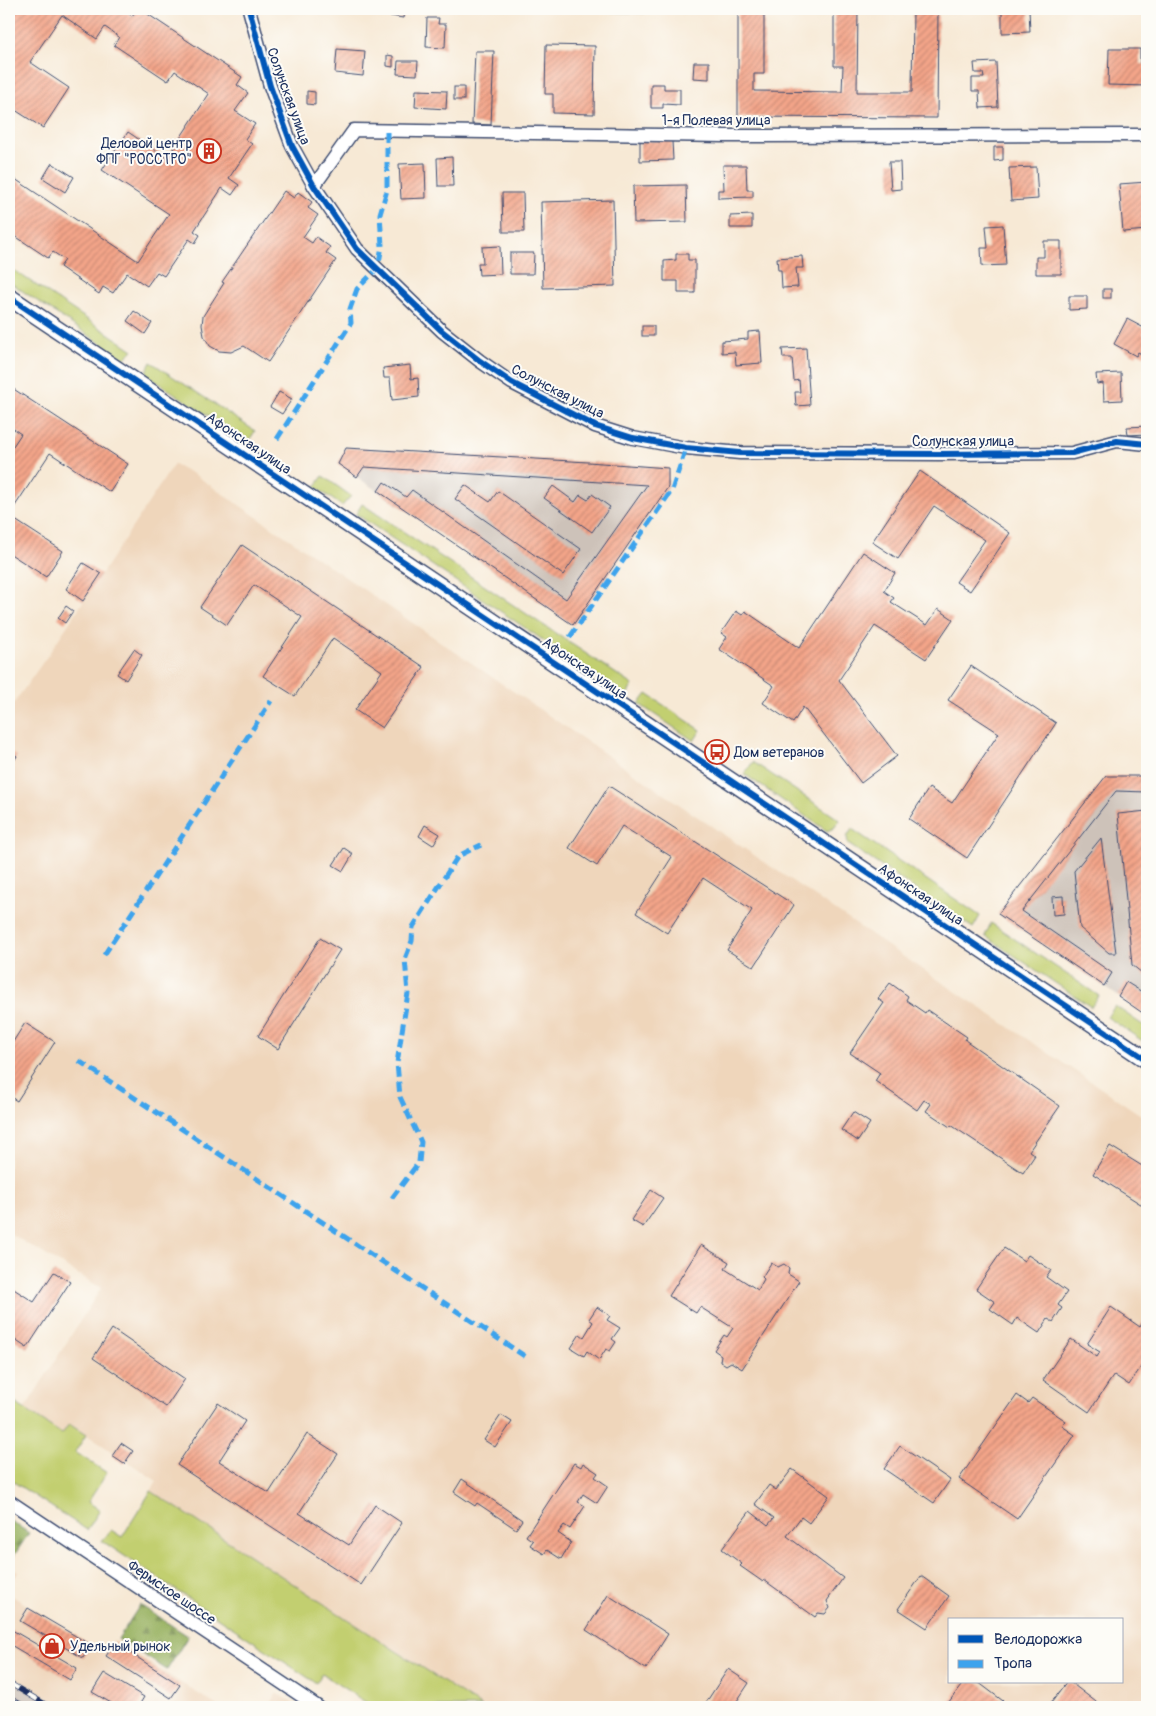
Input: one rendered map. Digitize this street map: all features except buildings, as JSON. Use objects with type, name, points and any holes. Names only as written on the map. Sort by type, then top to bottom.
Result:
[{"type":"street","name":"Солунская улица","points":[[249,9],[270,86],[292,146],[314,186],[357,248],[442,331],[480,361],[512,382],[579,418],[633,438],[686,448],[740,453],[1072,453],[1117,441],[1147,444]]},
{"type":"street","name":"1-я Полевая улица","points":[[314,186],[354,130],[725,136],[1147,135]]},
{"type":"street","name":"Афонская улица","points":[[9,297],[1147,1060]]},
{"type":"street","name":"Фермское шоссе","points":[[9,1501],[318,1707]]},
{"type":"shaded area","points":[[346,448],[668,468],[668,487],[573,625],[338,464]]},
{"type":"shaded area","points":[[174,464],[195,475],[892,949],[1147,1119],[1147,1707],[482,1707],[151,1491],[157,1481],[70,1424],[62,1434],[24,1410],[101,1288],[9,1233],[9,710],[48,655]]},
{"type":"shaded area","points":[[1106,776],[1147,776],[1147,1016],[998,914]]},
{"type":"shaded area","points":[[9,1566],[18,1572],[9,1589]]},
{"type":"shaded area","name":"Удельный рынок","points":[[9,1594],[105,1653],[114,1640],[219,1707],[64,1707],[9,1674]]},
{"type":"shaded area","points":[[9,1674],[64,1707],[12,1707],[9,1705]]},
{"type":"shaded area","points":[[277,1693],[299,1707],[267,1707]]},
{"type":"green space","points":[[613,9],[646,9],[645,13],[613,12]]},
{"type":"green space","points":[[9,267],[133,350],[124,359],[9,282]]},
{"type":"green space","points":[[151,362],[255,431],[248,442],[145,374]]},
{"type":"green space","points":[[323,476],[351,496],[342,506],[315,487]]},
{"type":"green space","points":[[362,504],[633,685],[626,696],[356,514]]},
{"type":"green space","points":[[647,694],[701,730],[694,741],[639,704]]},
{"type":"green space","points":[[753,762],[840,820],[834,828],[827,831],[744,774]]},
{"type":"green space","points":[[852,829],[980,916],[973,928],[848,844],[847,837]]},
{"type":"green space","points":[[991,923],[1099,996],[1091,1007],[985,936]]},
{"type":"green space","points":[[1115,1006],[1147,1028],[1147,1044],[1107,1017]]},
{"type":"green space","points":[[9,1399],[62,1434],[69,1424],[86,1435],[75,1452],[107,1473],[88,1502],[100,1510],[87,1530],[9,1479]]},
{"type":"green space","points":[[151,1491],[482,1707],[373,1707],[322,1674],[316,1683],[102,1541],[111,1530],[122,1537]]},
{"type":"green space","points":[[9,1520],[29,1533],[9,1563]]},
{"type":"green space","points":[[140,1605],[188,1636],[167,1670],[118,1639]]},
{"type":"railway","points":[[9,1683],[50,1707]]},
{"type":"railway","points":[[9,1698],[25,1707]]},
{"type":"marked path","points":[[277,439],[351,323],[350,309],[357,289],[378,268],[382,246],[380,214],[387,190],[387,130]]},
{"type":"marked path","points":[[570,637],[672,490],[686,448]]},
{"type":"marked path","points":[[104,955],[271,701]]},
{"type":"marked path","points":[[392,1198],[419,1162],[421,1142],[400,1097],[397,1063],[408,993],[405,959],[412,941],[413,927],[458,856],[481,845]]},
{"type":"marked path","points":[[79,1061],[526,1357]]},
{"type":"cycle path","points":[[249,9],[270,86],[292,146],[314,186],[357,249],[442,331],[480,361],[512,383],[595,426],[633,438],[686,448],[740,453],[1072,453],[1117,441],[1147,444]]},
{"type":"cycle path","points":[[9,297],[1147,1060]]},
{"type":"place","name":"Деловой центр ФПГ \"РОССТРО\"","points":[[209,151]]},
{"type":"place","name":"Дом ветеранов","points":[[717,752]]},
{"type":"place","name":"Удельный рынок","points":[[52,1646]]}]
